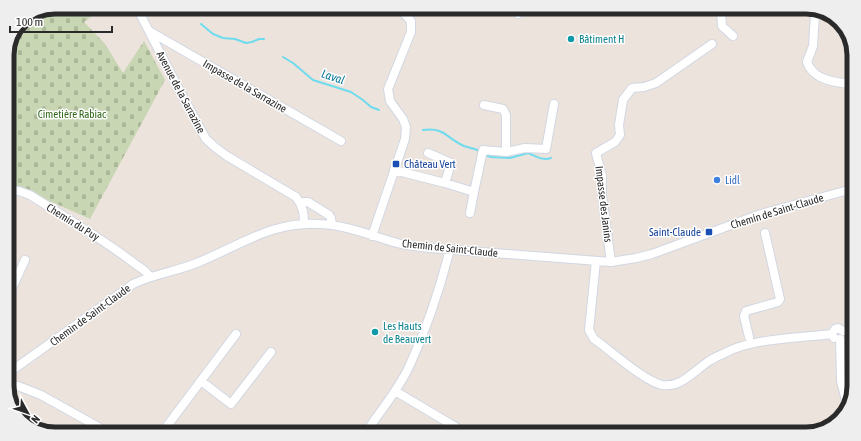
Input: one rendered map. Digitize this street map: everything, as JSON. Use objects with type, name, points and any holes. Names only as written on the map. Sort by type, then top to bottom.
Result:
[{"type":"street","name":"Avenue de la Sarrazine","points":[[140,14],[206,139],[216,148],[286,190],[301,203],[308,202],[329,215],[332,218],[332,225]]},
{"type":"street","points":[[372,236],[404,139],[406,127],[403,119],[390,101],[388,89],[411,32],[411,21],[405,14]]},
{"type":"street","points":[[721,14],[722,26],[733,36]]},
{"type":"street","points":[[815,15],[813,46],[807,62],[809,69],[822,79],[847,83]]},
{"type":"street","name":"Impasse de la Sarrazine","points":[[149,31],[341,141]]},
{"type":"street","name":"Impasse des Janins","points":[[611,262],[602,195],[602,176],[596,153],[615,142],[620,135],[619,125],[623,100],[632,88],[644,87],[656,83],[712,44]]},
{"type":"street","points":[[470,213],[483,150],[506,152],[525,148],[546,149],[554,104]]},
{"type":"street","points":[[484,105],[503,109],[506,115],[506,152]]},
{"type":"street","points":[[428,153],[451,163],[445,184]]},
{"type":"street","points":[[394,170],[474,192]]},
{"type":"street","name":"Chemin de Saint-Claude","points":[[14,369],[128,287],[141,280],[199,262],[269,230],[280,227],[304,224],[332,225],[407,245],[611,262],[652,254],[761,214],[847,190]]},
{"type":"street","name":"Chemin du Puy","points":[[14,191],[30,195],[116,249],[146,271],[150,277]]},
{"type":"street","points":[[301,203],[304,212],[304,224]]},
{"type":"street","points":[[749,338],[744,313],[746,311],[778,302],[780,299],[765,233]]},
{"type":"street","points":[[370,427],[395,391],[408,367],[440,288],[450,249]]},
{"type":"street","points":[[14,284],[25,260]]},
{"type":"street","points":[[596,261],[589,318],[589,330],[594,339],[645,378],[660,384],[672,386],[683,381],[710,361],[727,352],[750,344],[832,334]]},
{"type":"street","points":[[135,264],[141,280]]},
{"type":"street","points":[[832,334],[833,330],[836,328],[846,329],[840,339],[841,381],[845,398]]},
{"type":"street","points":[[166,427],[236,334]]},
{"type":"street","points":[[832,334],[835,338],[840,339]]},
{"type":"street","points":[[201,381],[231,404],[272,352]]},
{"type":"street","points":[[18,386],[41,395],[98,427]]},
{"type":"street","points":[[395,391],[456,427]]},
{"type":"green space","name":"Cimetière Rabiac","points":[[90,14],[92,16],[84,22],[105,44],[123,73],[144,41],[165,80],[90,219],[14,185],[15,45],[18,37],[28,24],[39,17],[47,15]]},
{"type":"waterway","name":"Laval","points":[[201,24],[213,34],[223,38],[235,39],[246,43],[264,39]]},
{"type":"waterway","name":"Laval","points":[[283,57],[293,63],[313,80],[351,92],[371,107],[379,110]]},
{"type":"waterway","name":"Laval","points":[[423,130],[436,130],[464,146],[479,151]]},
{"type":"waterway","name":"Laval","points":[[485,155],[491,157],[510,158],[528,153],[542,159],[551,158]]},
{"type":"place","name":"Bâtiment H","points":[[571,39]]},
{"type":"place","name":"Château Vert","points":[[396,164]]},
{"type":"place","name":"Lidl","points":[[717,180]]},
{"type":"place","name":"Saint-Claude","points":[[709,232]]},
{"type":"place","name":"Les Hauts de Beauvert","points":[[375,332]]}]
